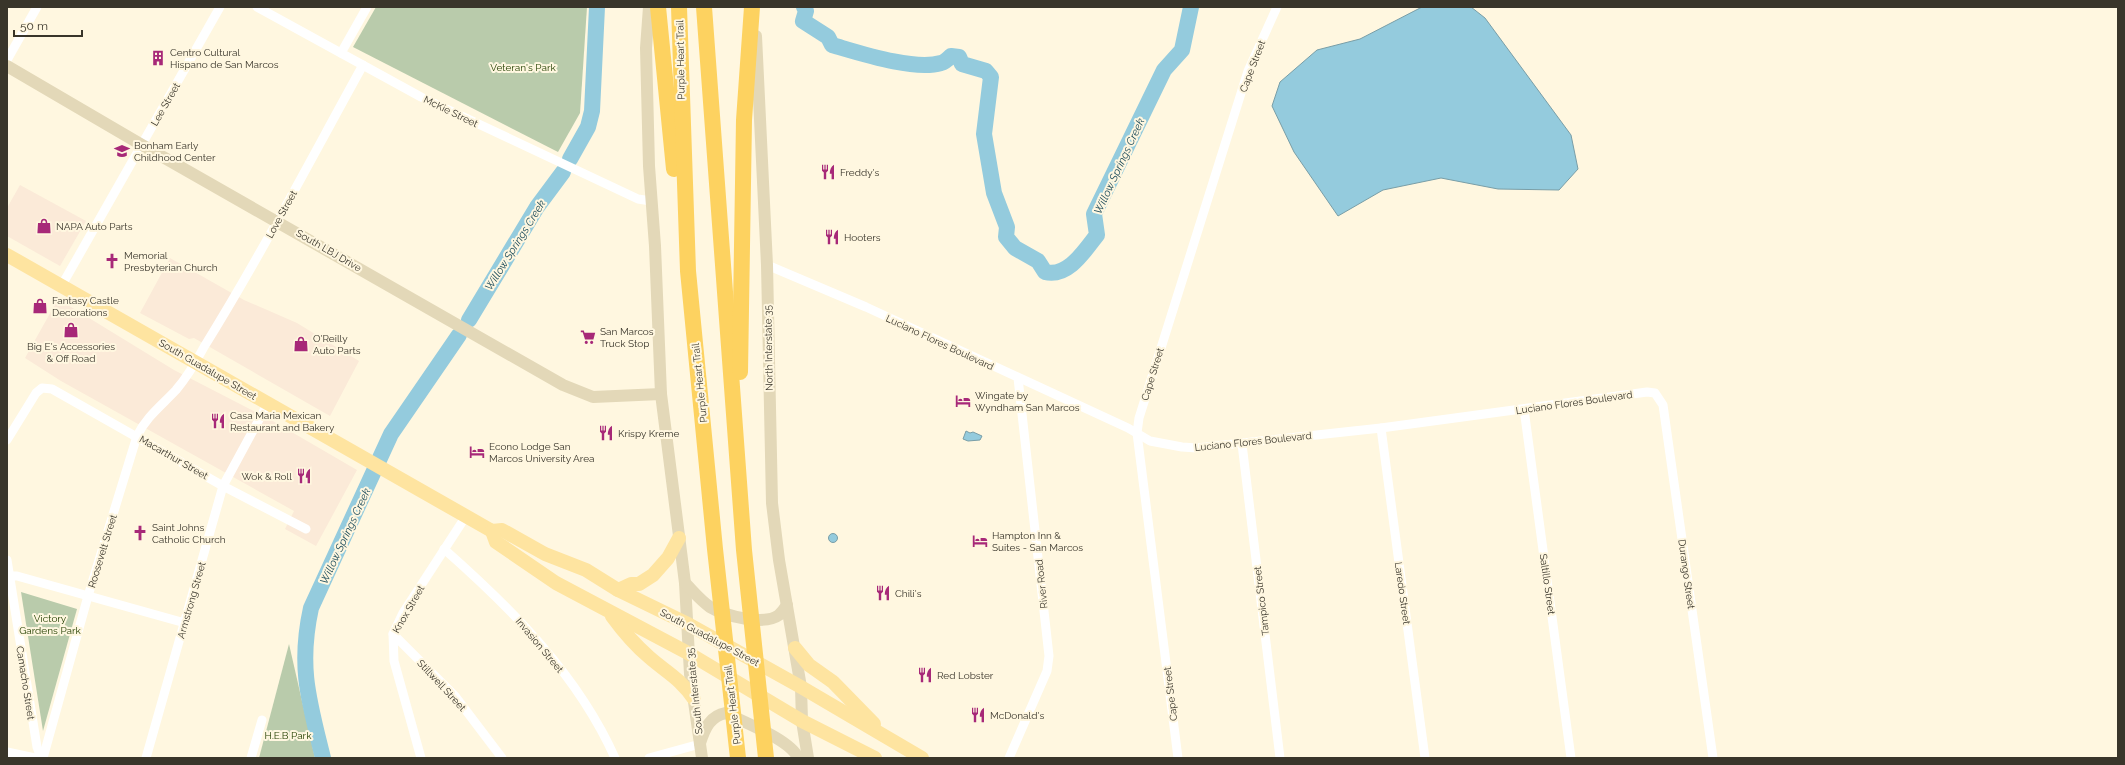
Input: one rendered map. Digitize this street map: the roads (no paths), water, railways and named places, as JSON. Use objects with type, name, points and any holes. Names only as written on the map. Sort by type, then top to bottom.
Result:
[{"type":"highway","points":[[658,7],[672,154],[688,258]]},
{"type":"highway","name":"Purple Heart Trail","points":[[679,7],[688,258],[714,549],[738,758]]},
{"type":"highway","points":[[704,7],[738,478],[766,758]]},
{"type":"highway","points":[[738,478],[744,120],[753,7]]},
{"type":"main road","points":[[649,7],[646,48],[651,202],[661,394],[685,583],[688,624]]},
{"type":"main road","name":"North Interstate 35","points":[[753,7],[767,265],[772,502],[801,687]]},
{"type":"main road","name":"South LBJ Drive","points":[[7,66],[142,145],[277,220],[582,394],[594,397],[661,394]]},
{"type":"main road","name":"South Guadalupe Street","points":[[7,255],[196,361],[492,531],[502,530],[545,554],[586,570],[618,590],[688,624],[801,687],[922,758]]},
{"type":"main road","name":"South Guadalupe Street","points":[[492,531],[496,542],[556,583],[609,613],[688,653],[802,721],[870,758]]},
{"type":"main road","points":[[618,590],[631,584],[640,584],[653,575],[668,558],[679,538]]},
{"type":"main road","points":[[685,583],[699,598],[711,607],[740,619],[767,619],[779,615],[787,605]]},
{"type":"main road","points":[[609,613],[631,641],[650,658],[680,680],[694,699]]},
{"type":"main road","name":"South Interstate 35","points":[[688,624],[688,653],[702,758]]},
{"type":"main road","points":[[794,648],[810,664],[833,682],[887,737]]},
{"type":"main road","points":[[801,687],[802,721],[808,758]]},
{"type":"main road","points":[[700,744],[705,729],[711,720],[718,715],[726,713],[775,738],[786,745],[798,758]]},
{"type":"street","points":[[7,60],[37,7]]},
{"type":"street","name":"Lee Street","points":[[62,285],[220,7]]},
{"type":"street","name":"McKie Street","points":[[257,7],[421,97],[638,199],[651,202]]},
{"type":"street","points":[[341,53],[367,7]]},
{"type":"street","name":"Cape Street","points":[[1178,758],[1137,433],[1146,390],[1248,71],[1277,7]]},
{"type":"street","name":"Love Street","points":[[196,361],[238,292],[363,65]]},
{"type":"street","name":"Luciano Flores Boulevard","points":[[767,265],[866,307],[1137,433],[1150,441],[1182,448],[1242,444],[1381,428],[1648,392],[1655,393]]},
{"type":"street","name":"Roosevelt Street","points":[[42,758],[88,596],[137,436],[149,416],[176,389],[196,361]]},
{"type":"street","name":"River Road","points":[[1009,758],[1047,671],[1049,656],[1018,378]]},
{"type":"street","name":"Macarthur Street","points":[[7,440],[32,399],[42,388],[52,389],[223,486],[306,529]]},
{"type":"street","name":"Durango Street","points":[[1655,393],[1663,405],[1713,758]]},
{"type":"street","name":"Armstrong Street","points":[[146,758],[223,486],[268,403]]},
{"type":"street","name":"Saltillo Street","points":[[1524,409],[1571,758]]},
{"type":"street","name":"Laredo Street","points":[[1381,428],[1425,758]]},
{"type":"street","name":"Tampico Street","points":[[1242,444],[1280,758]]},
{"type":"street","name":"Knox Street","points":[[420,758],[394,661],[393,634],[403,613],[466,516]]},
{"type":"street","name":"Invasion Street","points":[[444,549],[504,604],[537,640],[564,673],[592,713],[615,758]]},
{"type":"street","name":"Camacho Street","points":[[7,560],[37,747],[42,758]]},
{"type":"street","points":[[10,576],[17,576],[185,623]]},
{"type":"street","name":"Stillwell Street","points":[[393,634],[455,696],[502,758]]},
{"type":"street","points":[[251,758],[262,720]]},
{"type":"street","points":[[650,758],[700,744]]},
{"type":"street","points":[[7,752],[35,758]]},
{"type":"water","points":[[1422,7],[1471,7],[1485,18],[1571,135],[1578,169],[1559,190],[1498,189],[1441,178],[1383,190],[1338,216],[1294,152],[1272,106],[1280,82],[1317,50],[1360,39]]},
{"type":"water","points":[[966,431],[982,436],[980,440],[968,441],[963,439]]},
{"type":"water","points":[[831,534],[835,534],[837,538],[835,542],[831,542],[829,540],[829,536]]},
{"type":"waterway","name":"Willow Springs Creek","points":[[570,159],[588,127],[592,111],[597,7]]},
{"type":"waterway","name":"Willow Springs Creek","points":[[804,7],[806,11],[803,21],[828,37],[832,45],[887,60],[917,65],[941,63],[951,56],[959,57],[962,64],[986,71],[991,77],[984,134],[994,193],[1007,227],[1006,237],[1015,248],[1038,261],[1045,272],[1053,273],[1061,271],[1075,261],[1097,235],[1094,214],[1164,70],[1182,50],[1191,7]]},
{"type":"waterway","name":"Willow Springs Creek","points":[[469,320],[537,207],[563,172]]},
{"type":"waterway","name":"Willow Springs Creek","points":[[323,758],[313,719],[305,666],[305,648],[311,608],[391,434],[459,335]]},
{"type":"place","name":"Centro Cultural Hispano de San Marcos","points":[[158,58]]},
{"type":"place","name":"Bonham Early Childhood Center","points":[[122,151]]},
{"type":"place","name":"Freddy's","points":[[828,172]]},
{"type":"place","name":"NAPA Auto Parts","points":[[44,226]]},
{"type":"place","name":"Hooters","points":[[832,237]]},
{"type":"place","name":"Memorial Presbyterian Church","points":[[112,261]]},
{"type":"place","name":"Fantasy Castle Decorations","points":[[40,306]]},
{"type":"place","name":"Big E's Accessories & Off Road","points":[[71,330]]},
{"type":"place","name":"San Marcos Truck Stop","points":[[588,337]]},
{"type":"place","name":"O'Reilly Auto Parts","points":[[301,344]]},
{"type":"place","name":"Wingate by Wyndham San Marcos","points":[[963,401]]},
{"type":"place","name":"Casa Maria Mexican Restaurant and Bakery","points":[[218,421]]},
{"type":"place","name":"Krispy Kreme","points":[[606,433]]},
{"type":"place","name":"Econo Lodge San Marcos University Area","points":[[477,452]]},
{"type":"place","name":"Wok & Roll","points":[[304,476]]},
{"type":"place","name":"Saint Johns Catholic Church","points":[[140,533]]},
{"type":"place","name":"Hampton Inn & Suites - San Marcos","points":[[980,541]]},
{"type":"place","name":"Chili's","points":[[883,593]]},
{"type":"place","name":"Red Lobster","points":[[925,675]]},
{"type":"place","name":"McDonald's","points":[[978,715]]},
{"type":"park label","name":"Veteran's Park","points":[[523,67]]},
{"type":"park label","name":"Victory Gardens Park","points":[[50,624]]},
{"type":"park label","name":"H.E.B Park","points":[[288,735]]}]
